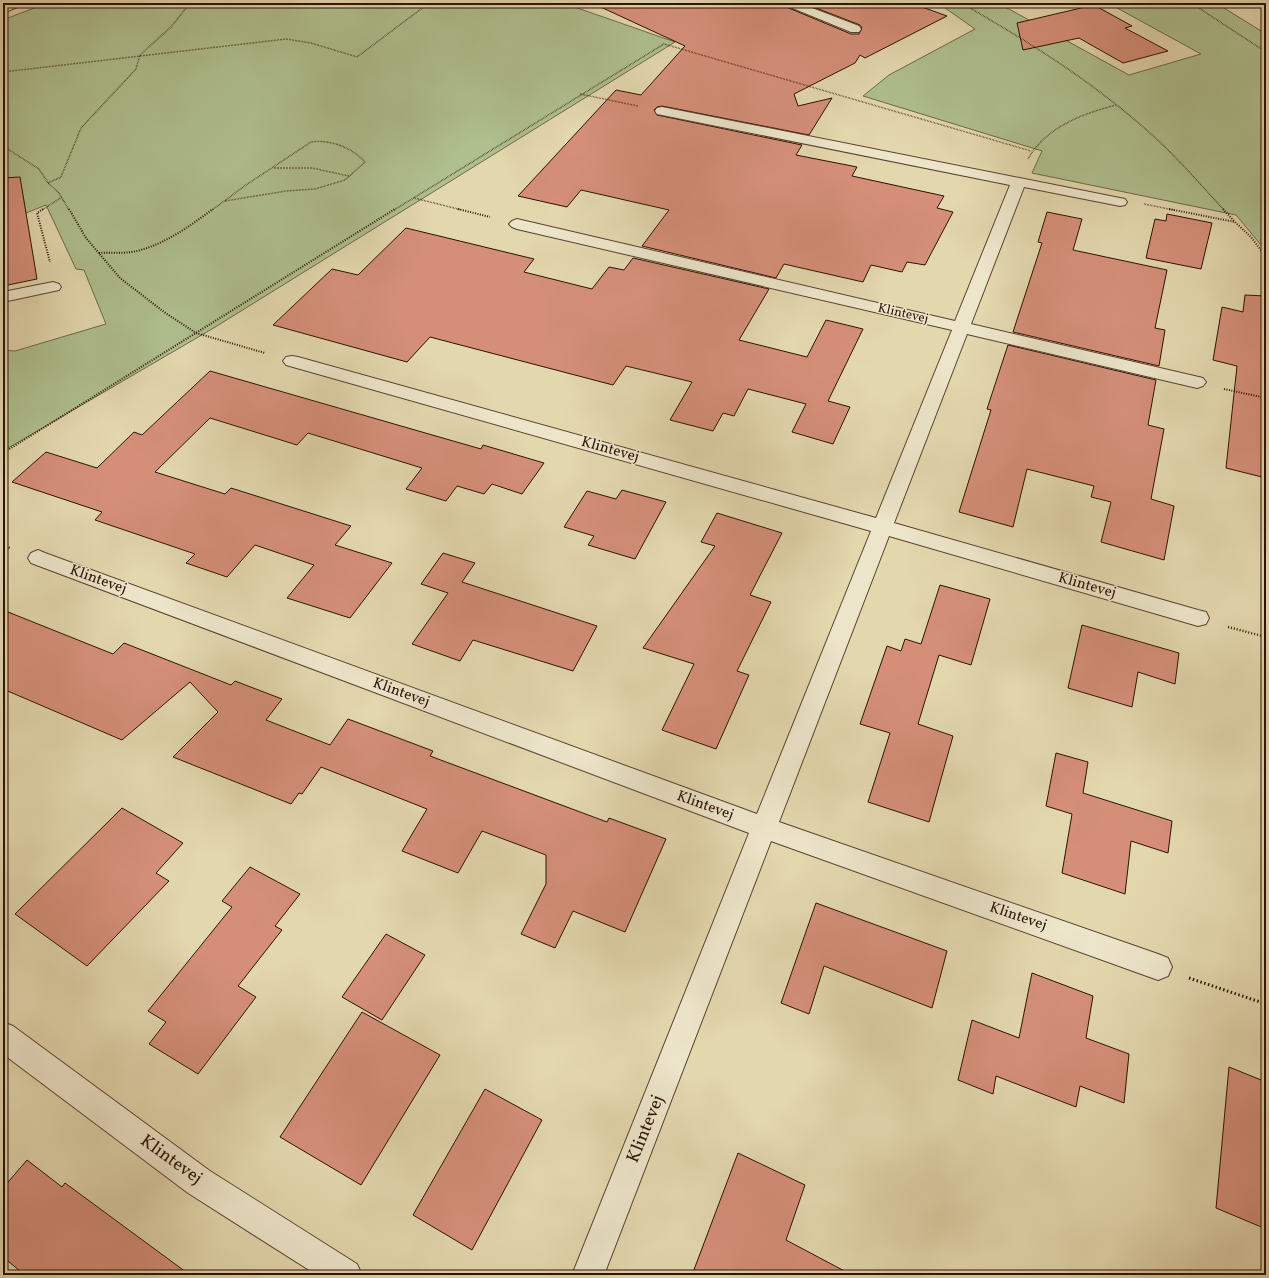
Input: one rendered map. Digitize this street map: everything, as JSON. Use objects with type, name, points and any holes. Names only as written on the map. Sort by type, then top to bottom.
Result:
[{"type":"street","points":[[3,9],[18,3]]},
{"type":"street","points":[[789,3],[855,29]]},
{"type":"street","points":[[662,111],[1018,183],[1120,202]]},
{"type":"street","name":"Klintevej","points":[[588,1275],[1018,183]]},
{"type":"street","name":"Klintevej","points":[[517,224],[1197,382]]},
{"type":"street","points":[[3,297],[53,287]]},
{"type":"street","name":"Klintevej","points":[[292,361],[883,526],[1198,618]]},
{"type":"street","name":"Klintevej","points":[[38,558],[765,828],[1158,967]]},
{"type":"street","name":"Klintevej","points":[[3,1036],[199,1182],[346,1275]]},
{"type":"path","points":[[48,183],[61,177],[81,128],[136,69],[140,55],[171,27],[190,3]]},
{"type":"path","points":[[3,72],[286,38],[311,43],[357,56],[429,3]]},
{"type":"path","points":[[961,3],[1008,29],[1080,75],[1152,135],[1235,222],[1252,237],[1266,257]]},
{"type":"path","points":[[970,8],[996,3]]},
{"type":"path","points":[[1191,3],[1266,52]]},
{"type":"path","points":[[3,453],[580,94],[664,44],[1031,150]]},
{"type":"path","points":[[580,94],[662,111]]},
{"type":"path","points":[[1018,183],[1031,150],[1041,139],[1091,111],[1116,105]]},
{"type":"path","points":[[99,253],[136,251],[178,234],[225,200],[271,168],[288,158],[304,145],[320,140],[361,156],[365,162],[345,180],[316,189],[286,191],[225,200]]},
{"type":"path","points":[[3,146],[39,169],[48,183],[62,197],[86,238],[120,278],[164,312],[196,333],[292,361]]},
{"type":"path","points":[[271,168],[308,166],[322,168],[350,176]]},
{"type":"path","points":[[53,287],[50,257],[38,213],[62,197]]},
{"type":"path","points":[[413,198],[517,224]]},
{"type":"path","points":[[1120,202],[1138,202],[1235,222]]},
{"type":"path","points":[[1197,382],[1266,398]]},
{"type":"path","points":[[1198,618],[1266,637]]},
{"type":"path","points":[[1158,967],[1266,1004]]},
{"type":"green space","points":[[47,3],[563,3],[675,42],[212,329],[3,451],[3,350],[15,351],[106,324],[84,270],[76,269],[46,205],[26,213],[3,218],[3,20]]},
{"type":"green space","points":[[938,3],[998,3],[1129,75],[1201,54],[1108,3],[1216,3],[1266,34],[1266,251],[1236,215],[1032,173],[1042,151],[863,96],[889,75],[975,29]]},
{"type":"building","points":[[592,3],[782,3],[784,6],[851,34],[859,34],[862,28],[860,25],[803,3],[911,3],[947,16],[865,58],[860,55],[855,63],[794,94],[798,106],[832,98],[809,135],[662,106],[657,107],[654,110],[657,115],[802,145],[796,155],[857,167],[852,176],[944,196],[937,208],[953,212],[925,265],[907,262],[902,272],[871,265],[863,282],[784,264],[776,278],[642,246],[669,210],[581,190],[567,207],[518,196],[616,90],[641,95],[685,46]]},
{"type":"building","points":[[1094,5],[1132,26],[1125,28],[1168,51],[1123,63],[1079,38],[1023,50],[1017,23]]},
{"type":"building","points":[[20,177],[37,279],[3,286],[3,178]]},
{"type":"building","points":[[1047,212],[1082,219],[1073,250],[1167,270],[1155,328],[1165,330],[1159,366],[1013,332],[1042,243],[1038,242]]},
{"type":"building","points":[[1167,214],[1212,223],[1201,269],[1146,258],[1155,219],[1166,221]]},
{"type":"building","points":[[406,228],[534,259],[524,272],[592,289],[609,267],[624,270],[633,258],[769,289],[739,340],[807,357],[826,320],[863,329],[828,401],[850,407],[833,444],[792,432],[806,404],[748,389],[734,416],[723,413],[713,431],[670,420],[692,382],[626,366],[613,385],[430,337],[407,362],[273,325],[332,269],[358,275]]},
{"type":"building","points":[[1245,295],[1266,296],[1266,478],[1226,468],[1237,366],[1213,360],[1222,307],[1243,312]]},
{"type":"building","points":[[1008,345],[1156,380],[1148,425],[1164,429],[1151,499],[1174,506],[1164,560],[1101,542],[1111,502],[1091,497],[1094,486],[1027,469],[1013,527],[959,512],[991,410],[987,409]]},
{"type":"building","points":[[210,371],[481,449],[483,445],[544,463],[522,494],[492,484],[484,494],[457,486],[446,501],[406,489],[422,468],[308,433],[297,445],[210,418],[155,472],[225,494],[231,488],[351,526],[335,545],[392,563],[350,618],[287,598],[314,565],[255,545],[227,577],[186,563],[195,554],[95,520],[102,512],[12,482],[46,452],[97,468],[134,432],[142,435]]},
{"type":"building","points":[[622,490],[666,502],[635,559],[588,545],[594,536],[564,527],[587,491],[616,499]]},
{"type":"building","points":[[717,513],[782,533],[750,595],[771,602],[737,671],[749,675],[716,749],[662,730],[694,664],[643,648],[715,546],[701,542]]},
{"type":"building","points":[[443,553],[475,563],[462,582],[597,626],[573,671],[473,640],[460,661],[412,644],[448,593],[421,584]]},
{"type":"building","points":[[940,585],[990,599],[971,665],[939,655],[918,724],[953,736],[929,822],[868,802],[890,733],[860,724],[887,646],[901,651],[905,639],[921,644]]},
{"type":"building","points":[[3,610],[113,654],[124,643],[231,685],[235,681],[282,699],[266,720],[330,745],[348,719],[433,751],[430,756],[607,822],[609,818],[666,839],[625,932],[573,911],[555,948],[521,934],[546,884],[546,855],[482,831],[458,873],[402,851],[427,809],[321,767],[302,794],[299,793],[291,804],[173,757],[218,712],[190,682],[122,740],[3,689]]},
{"type":"building","points":[[1082,625],[1179,653],[1175,684],[1138,672],[1132,707],[1068,688]]},
{"type":"building","points":[[1056,753],[1088,762],[1083,793],[1172,821],[1168,853],[1131,841],[1125,894],[1062,873],[1072,814],[1046,806]]},
{"type":"building","points":[[122,808],[183,843],[156,873],[169,881],[87,966],[15,914]]},
{"type":"building","points":[[250,867],[300,894],[275,926],[282,930],[238,986],[256,997],[198,1074],[149,1044],[166,1022],[148,1011],[232,907],[222,901]]},
{"type":"building","points":[[816,903],[947,951],[932,1008],[824,966],[809,1014],[781,1003]]},
{"type":"building","points":[[386,934],[425,955],[382,1020],[342,997]]},
{"type":"building","points":[[1032,973],[1093,996],[1086,1038],[1129,1054],[1124,1103],[1080,1086],[1076,1107],[996,1076],[993,1094],[958,1080],[972,1020],[1019,1038]]},
{"type":"building","points":[[362,1012],[440,1055],[361,1185],[280,1137]]},
{"type":"building","points":[[1229,1067],[1266,1082],[1266,1229],[1216,1208]]},
{"type":"building","points":[[485,1089],[542,1120],[472,1250],[413,1215]]},
{"type":"building","points":[[738,1153],[805,1185],[786,1240],[852,1275],[692,1275]]},
{"type":"building","points":[[27,1160],[62,1187],[65,1183],[190,1275],[25,1275],[3,1257],[3,1188]]}]
